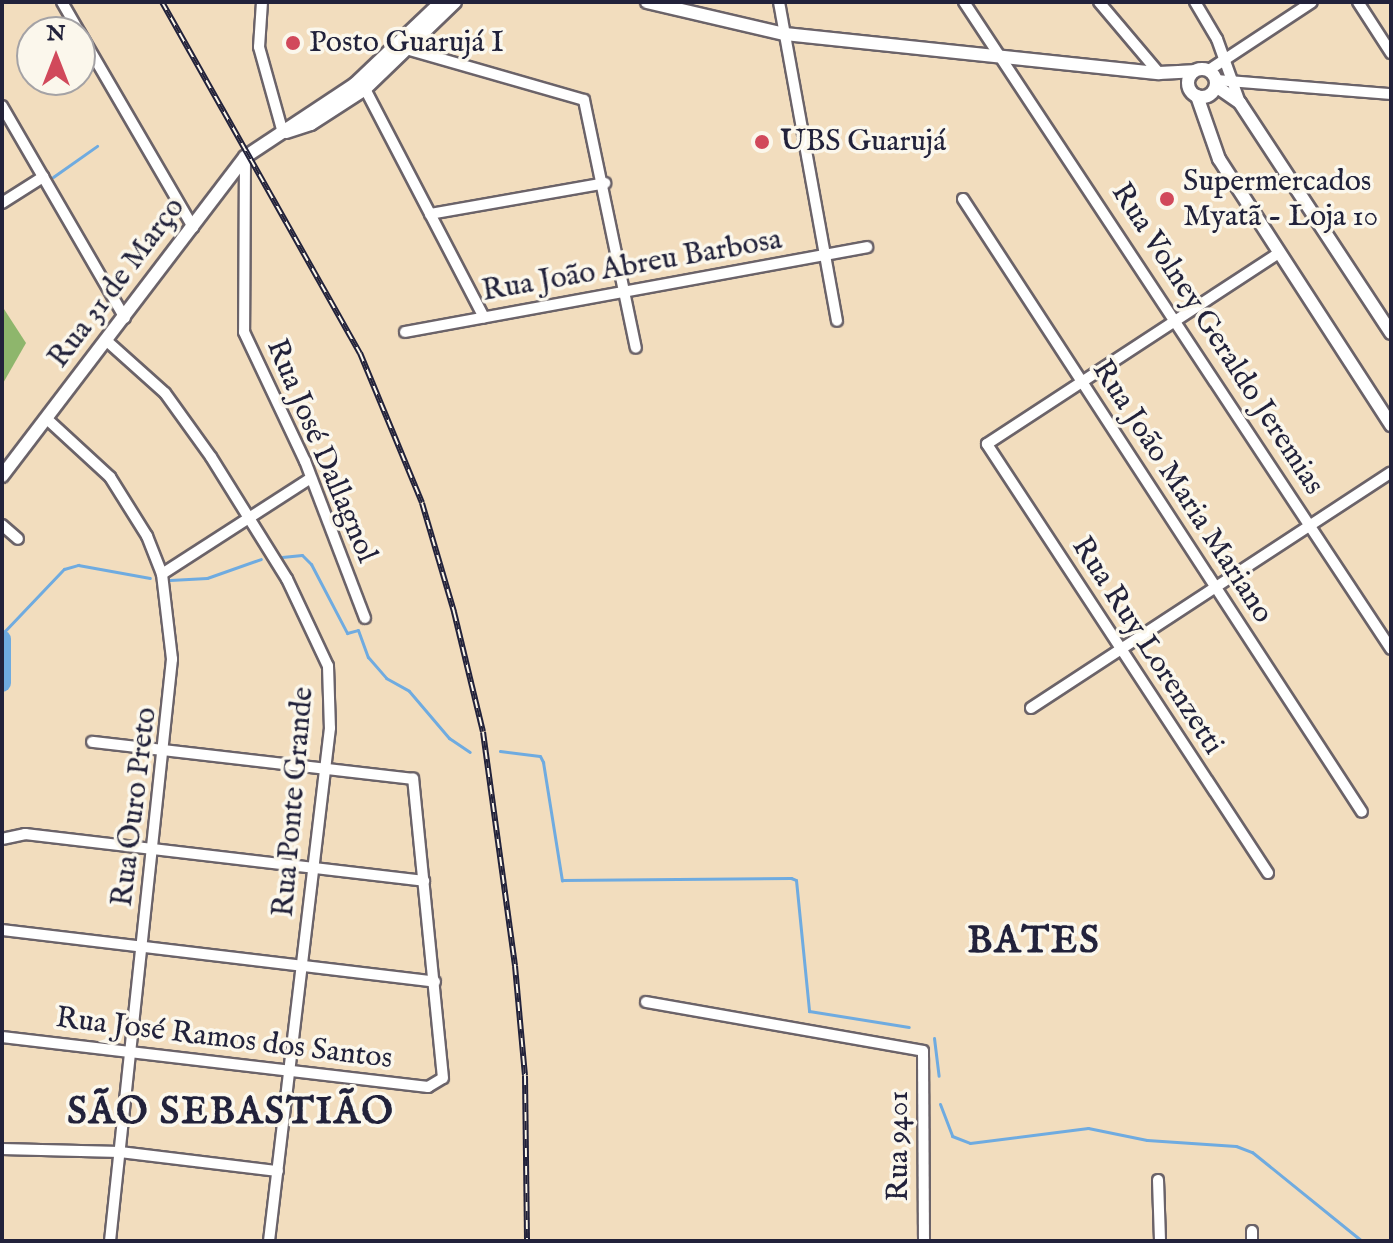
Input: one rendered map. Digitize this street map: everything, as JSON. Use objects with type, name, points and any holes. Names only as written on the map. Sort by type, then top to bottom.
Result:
[{"type":"main road","name":"Rua 31 de Março","points":[[403,48],[441,2]]},
{"type":"main road","name":"Rua 31 de Março","points":[[2,476],[108,342],[245,157],[283,133],[311,124],[363,84],[455,2]]},
{"type":"main road","points":[[647,2],[785,34],[1159,73],[1193,71],[1214,78],[1240,103],[1391,333]]},
{"type":"main road","points":[[1193,71],[1192,91],[1219,159],[1391,425]]},
{"type":"main road","points":[[1159,73],[1206,96],[1214,78]]},
{"type":"street","points":[[262,2],[259,47],[283,133]]},
{"type":"street","points":[[779,2],[837,321]]},
{"type":"street","name":"Rua Volney Geraldo Jeremias","points":[[964,2],[1391,649]]},
{"type":"street","points":[[1099,2],[1159,73]]},
{"type":"street","points":[[1195,2],[1225,60],[1240,103]]},
{"type":"street","points":[[1312,2],[1225,60],[1214,78],[1391,94]]},
{"type":"street","points":[[1358,2],[1391,53]]},
{"type":"street","points":[[403,48],[576,94],[590,109],[636,348]]},
{"type":"street","points":[[96,60],[193,227]]},
{"type":"street","points":[[363,84],[484,317]]},
{"type":"street","points":[[2,106],[125,318]]},
{"type":"street","name":"Rua José Dallagnol","points":[[245,157],[244,332],[311,478],[365,618]]},
{"type":"street","points":[[2,203],[43,177]]},
{"type":"street","points":[[430,214],[605,183]]},
{"type":"street","name":"Rua João Maria Mariano","points":[[963,199],[1362,812]]},
{"type":"street","name":"Rua João Abreu Barbosa","points":[[405,332],[867,247]]},
{"type":"street","points":[[1082,382],[1279,253]]},
{"type":"street","name":"Rua Ponte Grande","points":[[108,342],[165,393],[250,518],[309,621],[328,666],[331,705],[325,769],[269,1241]]},
{"type":"street","name":"Rua Ruy Lorenzetti","points":[[1082,382],[987,444],[1268,873]]},
{"type":"street","name":"Rua Ouro Preto","points":[[47,419],[110,477],[147,536],[162,574],[172,659],[166,751],[110,1241]]},
{"type":"street","points":[[1031,708],[1391,472]]},
{"type":"street","points":[[162,574],[311,478]]},
{"type":"street","points":[[2,525],[18,539]]},
{"type":"street","points":[[2,930],[435,982],[413,779],[92,742]]},
{"type":"street","points":[[4,838],[25,834],[424,881]]},
{"type":"street","name":"Rua José Ramos dos Santos","points":[[2,1037],[428,1087],[439,1084],[444,1071],[435,982]]},
{"type":"street","name":"Rua 9401","points":[[646,1002],[923,1051],[924,1241]]},
{"type":"street","points":[[2,1149],[120,1152],[278,1171]]},
{"type":"street","points":[[1158,1180],[1160,1241]]},
{"type":"green space","points":[[2,306],[26,343],[2,385]]},
{"type":"waterway","points":[[53,177],[97,146]]},
{"type":"waterway","points":[[282,557],[302,555],[311,564],[347,633],[358,630],[368,657],[386,678],[409,691],[449,738],[470,752]]},
{"type":"waterway","points":[[170,580],[207,578],[261,559]]},
{"type":"waterway","points":[[2,634],[64,569],[78,565],[150,578]]},
{"type":"waterway","points":[[2,639],[2,683]]},
{"type":"waterway","points":[[500,751],[540,756],[543,762],[562,880],[796,880],[809,1011],[909,1027]]},
{"type":"waterway","points":[[934,1038],[939,1076]]},
{"type":"waterway","points":[[940,1104],[952,1136],[970,1143],[1088,1128],[1147,1140],[1236,1146],[1252,1152],[1362,1241]]},
{"type":"railway","points":[[162,2],[360,353],[422,503],[454,612],[483,732],[515,966],[525,1076],[527,1241]]},
{"type":"place","name":"Posto Guarujá I","points":[[293,43]]},
{"type":"place","name":"UBS Guarujá","points":[[762,142]]},
{"type":"place","name":"Supermercados Myatã - Loja 10","points":[[1167,199]]},
{"type":"district","name":"BATES","points":[[1034,943]]},
{"type":"district","name":"SÃO SEBASTIÃO","points":[[231,1114]]}]
